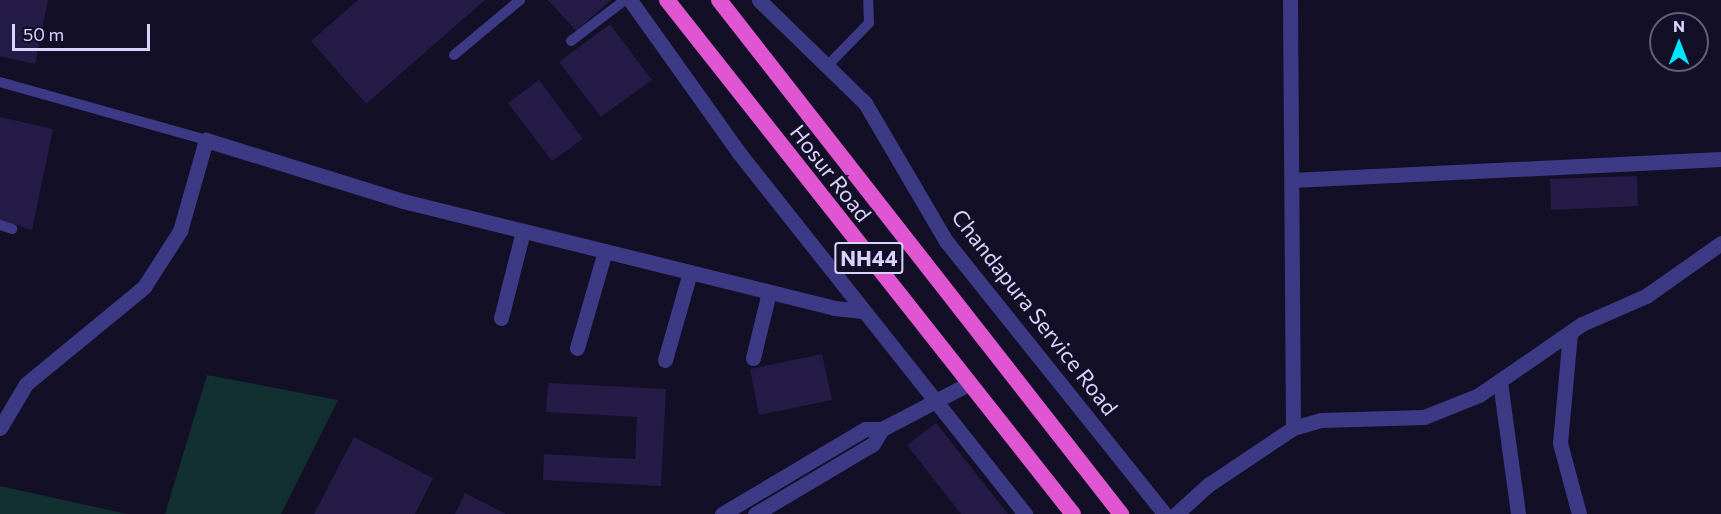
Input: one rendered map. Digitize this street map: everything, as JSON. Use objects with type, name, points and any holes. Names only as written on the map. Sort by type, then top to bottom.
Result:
[{"type":"highway","name":"Hosur Road","points":[[667,0],[1073,514]]},
{"type":"highway","name":"Hosur Road","points":[[719,0],[1121,514]]},
{"type":"street","points":[[627,0],[739,153],[1025,514]]},
{"type":"street","name":"Chandapura Service Road","points":[[759,0],[775,19],[829,64],[865,103],[946,241],[1165,514]]},
{"type":"street","points":[[1290,0],[1293,428]]},
{"type":"street","points":[[0,428],[26,384],[144,287],[180,231],[206,141],[403,201],[834,308],[863,311]]},
{"type":"street","points":[[1292,180],[1721,159]]},
{"type":"street","points":[[501,318],[523,231]]},
{"type":"street","points":[[1176,514],[1208,485],[1293,428],[1322,420],[1424,417],[1479,395],[1570,333],[1611,309],[1646,296],[1721,243]]},
{"type":"street","points":[[577,348],[605,251]]},
{"type":"street","points":[[666,360],[690,272]]},
{"type":"street","points":[[753,358],[769,292]]},
{"type":"street","points":[[1570,333],[1560,443],[1579,514]]},
{"type":"street","points":[[1500,382],[1518,514]]},
{"type":"street","points":[[723,514],[865,429],[882,429],[969,384]]},
{"type":"street","points":[[755,514],[873,444],[882,429]]},
{"type":"lane","points":[[454,55],[520,0]]},
{"type":"lane","points":[[571,41],[627,0]]},
{"type":"lane","points":[[829,64],[869,23],[868,0]]},
{"type":"lane","points":[[0,82],[67,98],[206,141]]},
{"type":"lane","points":[[0,225],[12,229]]},
{"type":"green space","points":[[207,375],[338,400],[281,514],[165,514]]},
{"type":"green space","points":[[0,486],[127,514],[0,514]]},
{"type":"building","points":[[0,0],[48,0],[35,64],[0,56]]},
{"type":"building","points":[[358,0],[485,0],[366,104],[311,41]]},
{"type":"building","points":[[548,0],[611,0],[576,31]]},
{"type":"building","points":[[610,24],[652,80],[601,117],[559,62]]},
{"type":"building","points":[[539,80],[583,139],[552,161],[508,103]]},
{"type":"building","points":[[0,117],[53,129],[32,230],[0,220]]},
{"type":"building","points":[[1637,176],[1638,206],[1551,210],[1550,179]]},
{"type":"building","points":[[822,354],[832,400],[759,415],[750,369]]},
{"type":"building","points":[[548,383],[666,389],[661,486],[543,480],[544,454],[635,459],[637,417],[546,412]]},
{"type":"building","points":[[936,423],[1008,514],[961,514],[907,445]]},
{"type":"building","points":[[354,437],[433,478],[415,514],[314,514]]},
{"type":"building","points":[[465,493],[506,514],[455,514]]}]
